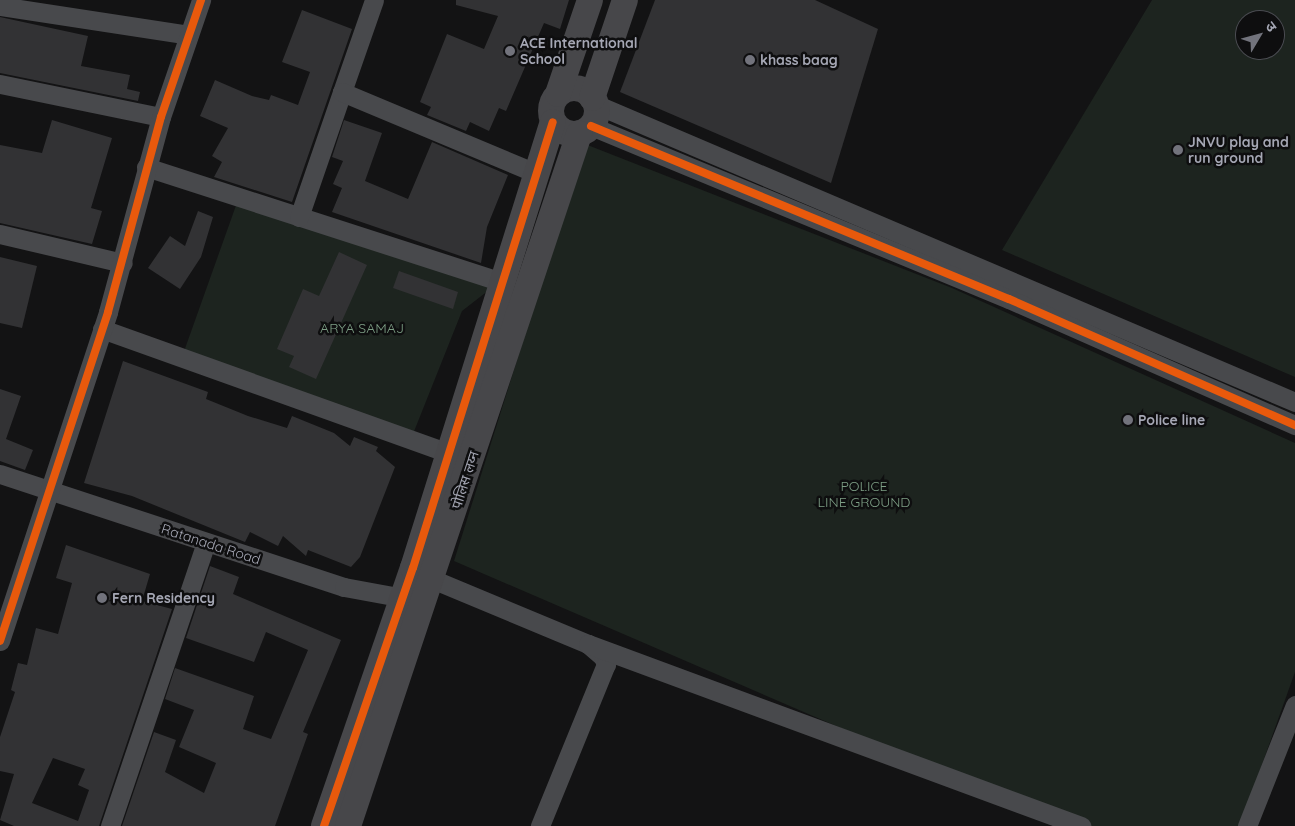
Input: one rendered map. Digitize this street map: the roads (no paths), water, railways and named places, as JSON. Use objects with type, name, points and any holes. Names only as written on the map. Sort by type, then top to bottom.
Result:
[{"type":"street","points":[[0,641],[123,263],[146,166],[201,0]]},
{"type":"street","points":[[299,217],[374,0]]},
{"type":"street","points":[[324,826],[418,587],[448,453],[553,122],[551,107],[558,94],[590,0]]},
{"type":"street","name":"पोलिस लय्न","points":[[348,826],[418,587],[589,116],[626,0]]},
{"type":"street","points":[[0,6],[189,35]]},
{"type":"street","points":[[0,84],[161,117]]},
{"type":"street","points":[[558,94],[572,89],[589,116],[1295,425]]},
{"type":"street","points":[[342,92],[536,173]]},
{"type":"street","points":[[553,122],[564,132],[589,116]]},
{"type":"street","points":[[589,116],[1295,402]]},
{"type":"street","points":[[146,166],[502,282]]},
{"type":"street","points":[[0,234],[123,263]]},
{"type":"street","points":[[102,329],[448,453]]},
{"type":"street","name":"Ratanada Road","points":[[0,474],[49,492],[344,587],[418,587],[588,644],[1081,826]]},
{"type":"street","points":[[110,826],[206,543]]},
{"type":"street","points":[[540,826],[606,664],[588,644]]},
{"type":"street","points":[[1247,826],[1295,705]]},
{"type":"place","name":"ACE International School","points":[[510,51]]},
{"type":"place","name":"khass baag","points":[[750,60]]},
{"type":"place","name":"JNVU play and run ground","points":[[1178,150]]},
{"type":"place","name":"Police line","points":[[1128,420]]},
{"type":"place","name":"Fern Residency","points":[[102,598]]},
{"type":"park label","name":"ARYA SAMAJ","points":[[362,328]]},
{"type":"park label","name":"POLICE LINE GROUND","points":[[864,494]]}]
